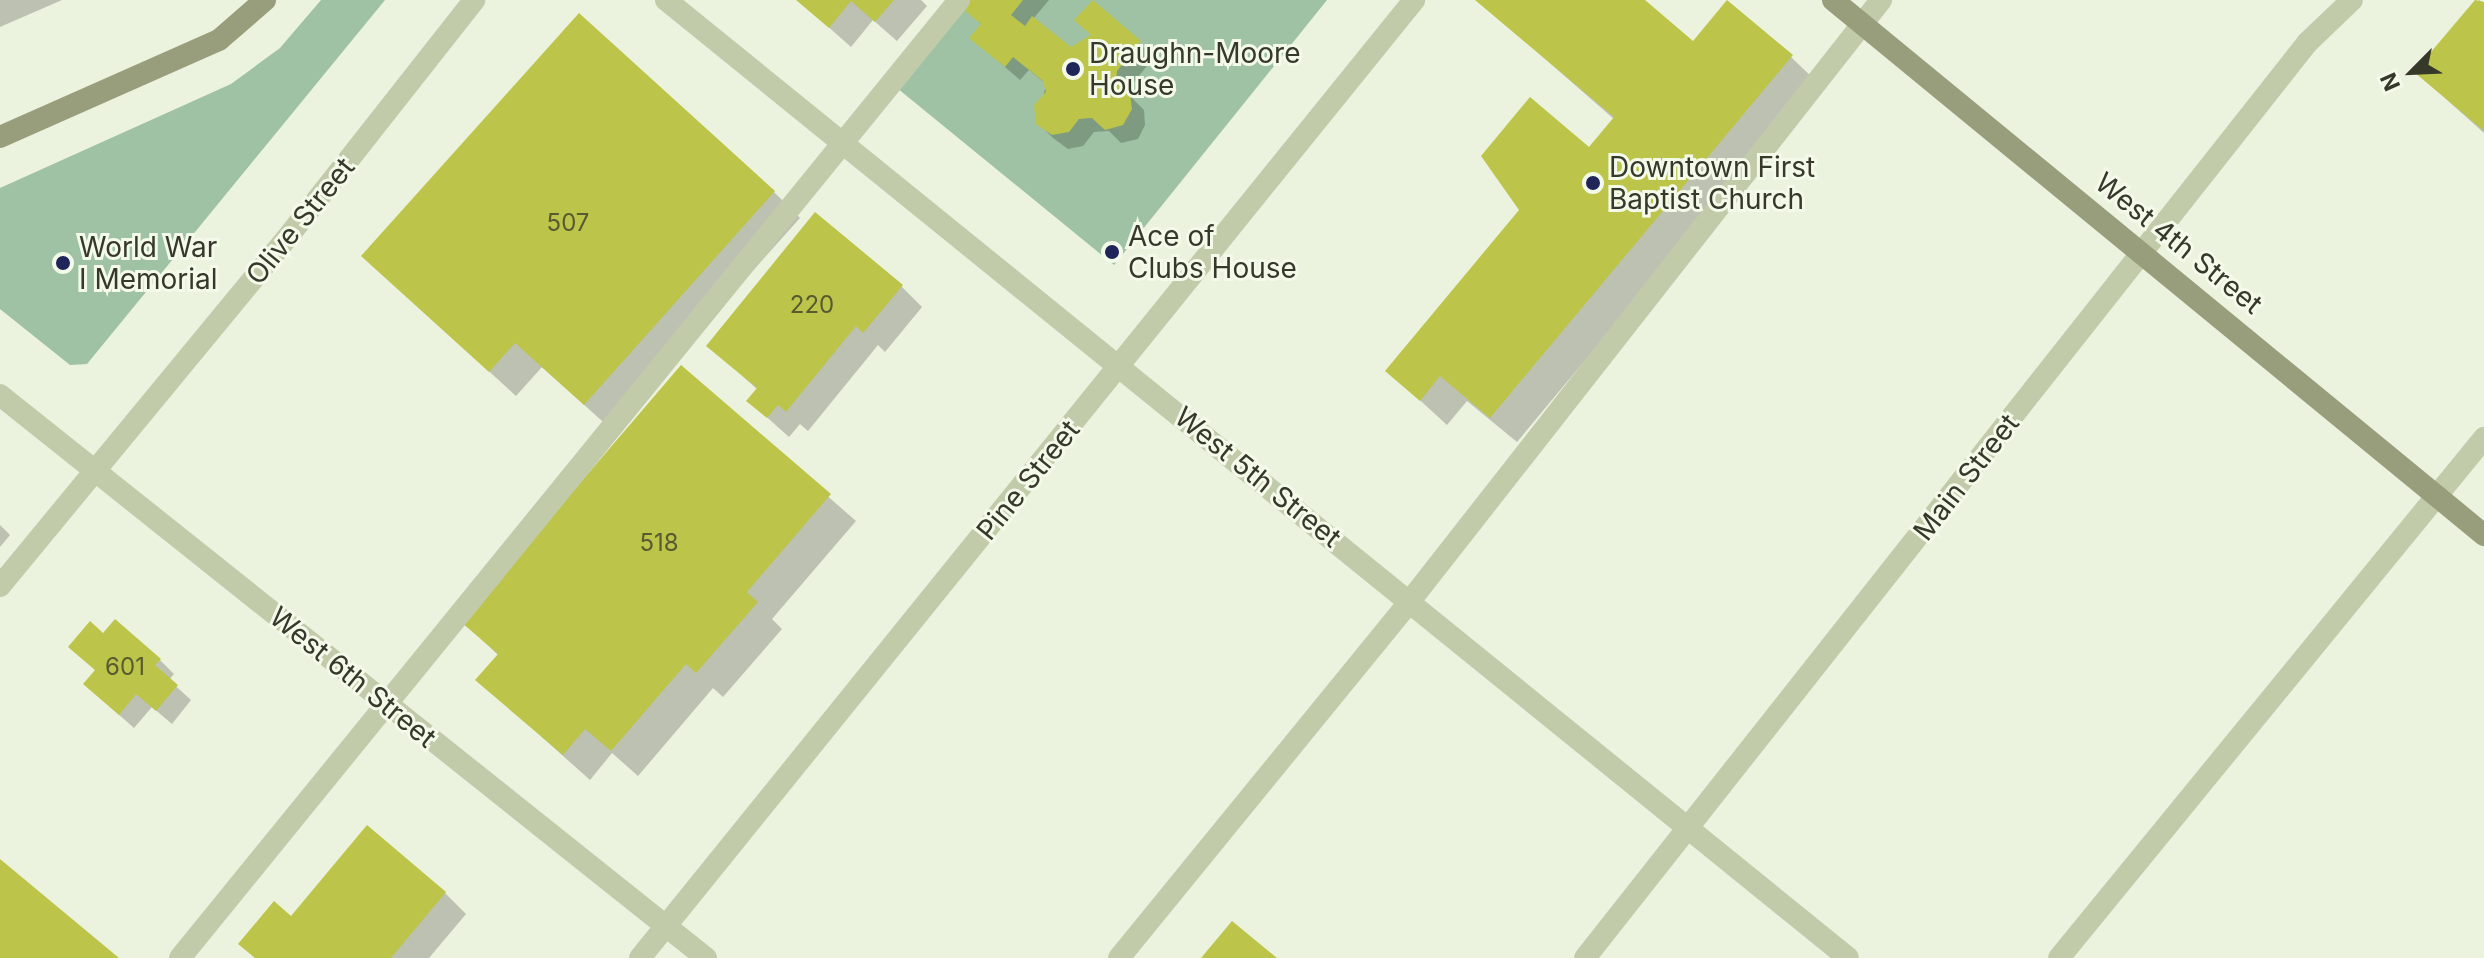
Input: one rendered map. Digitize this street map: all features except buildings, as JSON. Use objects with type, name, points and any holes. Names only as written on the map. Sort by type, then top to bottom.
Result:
[{"type":"main road","points":[[0,137],[219,40],[265,0]]},
{"type":"main road","name":"West 4th Street","points":[[1833,0],[2144,252],[2484,535]]},
{"type":"street","name":"Olive Street","points":[[0,586],[287,238],[474,0]]},
{"type":"street","name":"West 5th Street","points":[[666,0],[1121,365],[1848,958]]},
{"type":"street","points":[[180,958],[959,0]]},
{"type":"street","name":"Pine Street","points":[[640,958],[1414,0]]},
{"type":"street","points":[[1119,958],[1410,601],[1881,0]]},
{"type":"street","name":"Main Street","points":[[1585,958],[1690,830],[2307,43],[2352,0]]},
{"type":"street","name":"West 6th Street","points":[[0,395],[95,468],[386,706],[706,958]]},
{"type":"street","points":[[2059,958],[2484,438]]},
{"type":"green space","points":[[321,0],[385,0],[87,364],[70,365],[0,309],[0,188],[231,84],[280,48]]},
{"type":"green space","points":[[969,0],[1327,0],[1114,265],[897,88]]},
{"type":"place","name":"Draughn-Moore House","points":[[1073,69]]},
{"type":"place","name":"Downtown First Baptist Church","points":[[1593,183]]},
{"type":"place","name":"Ace of Clubs House","points":[[1112,252]]},
{"type":"place","name":"World War I Memorial","points":[[63,263]]}]
